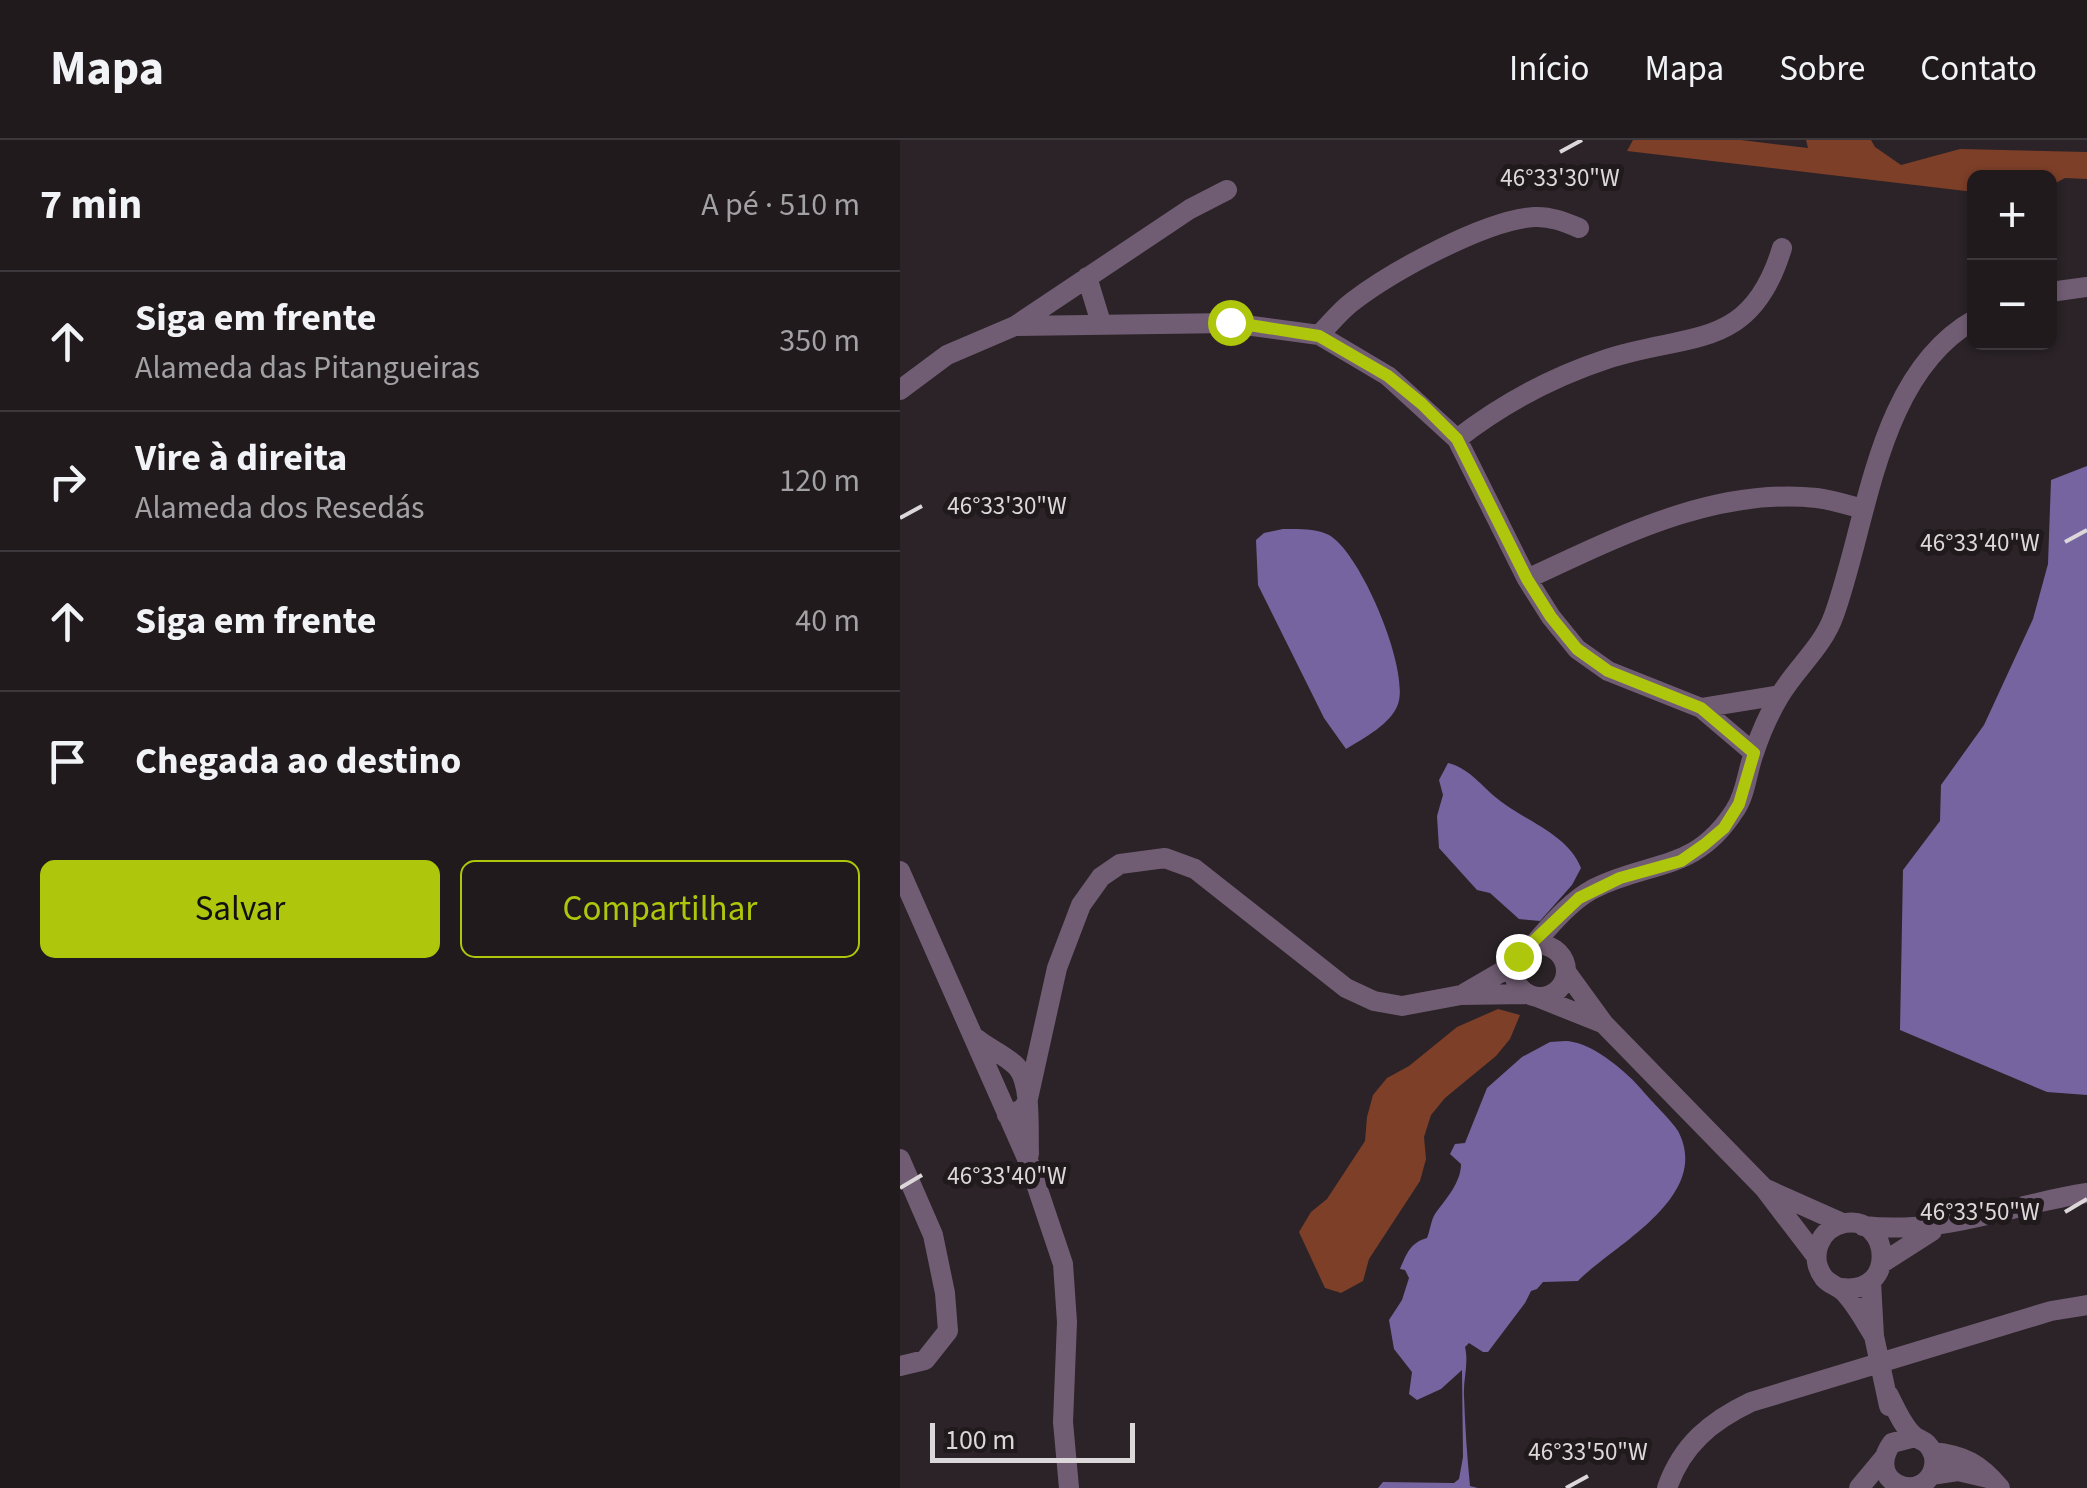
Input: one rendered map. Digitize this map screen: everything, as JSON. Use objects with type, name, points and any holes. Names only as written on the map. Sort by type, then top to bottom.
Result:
[{"type":"street","points":[[900,390],[947,355],[1015,326],[1190,209],[1227,190]]},
{"type":"street","points":[[1319,336],[1348,305],[1385,278],[1498,225],[1533,216],[1554,218],[1579,228]]},
{"type":"street","points":[[1457,439],[1490,413],[1543,385],[1608,359],[1722,330],[1745,316],[1762,297],[1782,248]]},
{"type":"street","points":[[1087,277],[1101,323]]},
{"type":"street","points":[[2057,291],[2087,286]]},
{"type":"street","points":[[1015,326],[1230,322],[1319,336],[1388,376],[1457,439],[1527,579],[1577,649],[1608,671],[1701,708],[1754,753]]},
{"type":"street","points":[[1604,1024],[1532,996],[1516,982],[1518,956],[1579,898],[1608,883],[1681,861],[1724,828],[1739,804],[1754,753],[1780,694],[1833,619],[1863,509],[1909,387],[1935,353],[1967,326]]},
{"type":"street","points":[[1527,579],[1632,530],[1703,506],[1802,498],[1863,509]]},
{"type":"street","points":[[1701,708],[1780,694]]},
{"type":"street","points":[[1007,1116],[1028,1102],[1057,968],[1080,906],[1101,876],[1120,864],[1165,858],[1195,869],[1346,988],[1374,1001],[1402,1006],[1461,996],[1546,997],[1560,988],[1579,898]]},
{"type":"street","points":[[900,871],[977,1039],[998,1064],[1007,1116],[1029,1163],[1064,1264],[1067,1322],[1063,1422],[1069,1488]]},
{"type":"street","points":[[1532,946],[1549,946],[1604,1024],[1764,1188],[1816,1256],[1823,1276],[1841,1288],[1874,1336],[1888,1394],[1888,1475],[1893,1487],[1918,1486],[1931,1475],[1958,1470],[1997,1484]]},
{"type":"street","points":[[1461,996],[1515,964]]},
{"type":"street","points":[[998,1064],[1024,1049],[1044,1026]]},
{"type":"street","points":[[998,1064],[1021,1072],[1028,1102],[1029,1163]]},
{"type":"street","points":[[900,1158],[933,1235],[948,1331],[924,1360],[900,1366]]},
{"type":"street","points":[[1764,1188],[1842,1224],[1896,1230],[1938,1227],[2087,1193]]},
{"type":"street","points":[[1816,1256],[1823,1235],[1842,1224]]},
{"type":"street","points":[[1864,1226],[1879,1242],[1874,1336]]},
{"type":"street","points":[[1841,1288],[1852,1290],[1938,1227]]},
{"type":"street","points":[[1668,1488],[1683,1454],[1698,1435],[1728,1413],[1769,1396],[2052,1310],[2087,1305]]},
{"type":"street","points":[[1888,1394],[1915,1437],[1932,1452],[1966,1458],[1997,1484]]},
{"type":"street","points":[[1859,1488],[1888,1450],[1915,1437]]},
{"type":"street","points":[[1931,1475],[1932,1452]]},
{"type":"shaded area","points":[[1633,140],[1741,140],[1808,148],[1806,140],[1871,140],[1901,165],[1960,149],[2087,152],[2087,179],[2065,178],[2057,182],[2057,170],[1967,170],[1967,191],[1627,151]]},
{"type":"shaded area","points":[[2087,466],[2087,1095],[2047,1092],[1900,1030],[1903,870],[1940,821],[1941,785],[1984,725],[2033,619],[2048,564],[2051,480]]},
{"type":"shaded area","points":[[1283,529],[1324,533],[1342,546],[1368,587],[1390,640],[1400,688],[1398,704],[1383,724],[1346,749],[1324,718],[1258,585],[1256,540],[1264,533]]},
{"type":"shaded area","points":[[1448,763],[1467,772],[1505,805],[1554,836],[1581,868],[1572,885],[1540,921],[1519,919],[1490,893],[1477,890],[1439,848],[1437,816],[1443,795],[1439,780]]},
{"type":"shaded area","points":[[1498,1009],[1520,1015],[1510,1039],[1431,1115],[1424,1137],[1426,1159],[1420,1181],[1369,1259],[1363,1281],[1341,1293],[1325,1288],[1299,1232],[1311,1212],[1327,1199],[1365,1141],[1373,1095],[1387,1078],[1409,1066],[1457,1027]]},
{"type":"shaded area","points":[[1570,1041],[1592,1049],[1636,1083],[1678,1131],[1685,1155],[1682,1177],[1654,1218],[1578,1281],[1543,1282],[1531,1291],[1488,1352],[1469,1343],[1465,1347],[1470,1486],[1478,1488],[1378,1488],[1383,1482],[1454,1483],[1459,1479],[1463,1457],[1462,1370],[1441,1389],[1417,1400],[1409,1394],[1412,1372],[1394,1349],[1389,1320],[1402,1300],[1409,1278],[1400,1269],[1413,1246],[1427,1238],[1434,1216],[1455,1184],[1461,1164],[1450,1154],[1455,1144],[1465,1143],[1487,1088],[1522,1057],[1550,1042]]},
{"type":"route","points":[[1230,322],[1319,336],[1388,376],[1457,439],[1527,579],[1577,649],[1608,671],[1701,708],[1754,753],[1739,804],[1724,828],[1681,861],[1620,878],[1579,898],[1518,956]]}]
